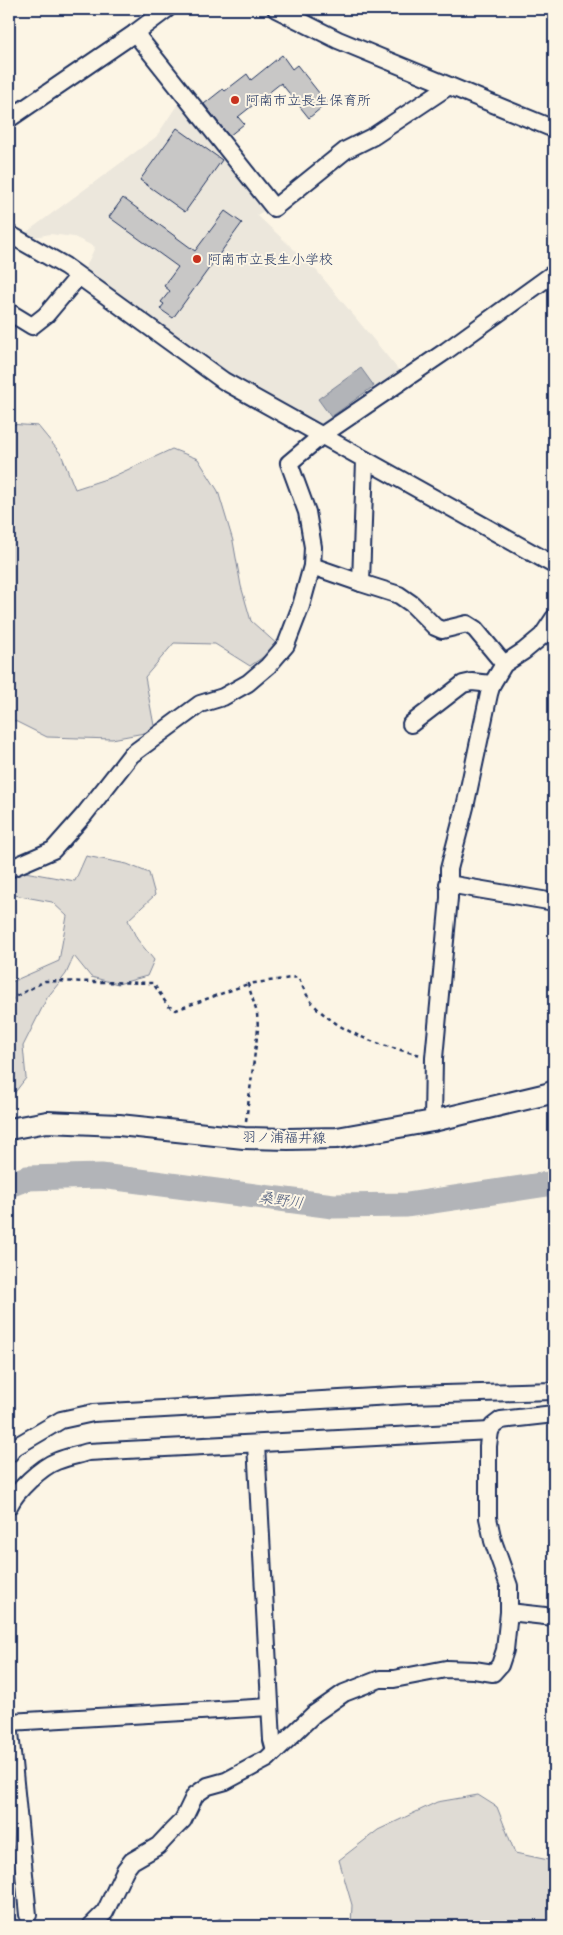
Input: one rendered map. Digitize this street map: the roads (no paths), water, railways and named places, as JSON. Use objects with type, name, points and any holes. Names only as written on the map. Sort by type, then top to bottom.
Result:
[{"type":"main road","name":"羽ノ浦福井線","points":[[9,1129],[47,1122],[119,1125],[244,1138],[336,1138],[433,1121],[552,1094]]},
{"type":"street","points":[[9,119],[167,9]]},
{"type":"street","points":[[276,9],[338,40],[554,129]]},
{"type":"street","points":[[135,33],[274,208],[346,150],[374,136],[449,86]]},
{"type":"street","points":[[9,234],[65,266],[224,381],[554,565]]},
{"type":"street","points":[[9,869],[53,850],[84,815],[131,755],[200,704],[223,697],[248,683],[268,666],[286,645],[301,606],[312,566],[313,547],[310,525],[289,463],[321,436],[446,351],[554,273]]},
{"type":"street","points":[[9,312],[32,326],[46,315],[78,277]]},
{"type":"street","points":[[361,584],[365,460]]},
{"type":"street","points":[[312,566],[398,595],[412,604],[435,627],[442,630],[467,624],[475,629],[504,664]]},
{"type":"street","points":[[433,1121],[434,1058],[449,898],[449,869],[465,807],[492,684],[504,664],[542,636],[554,618]]},
{"type":"street","points":[[410,724],[463,684],[472,682],[492,684]]},
{"type":"street","points":[[448,884],[554,902]]},
{"type":"street","points":[[9,1454],[15,1447],[61,1420],[92,1413],[409,1396],[554,1391]]},
{"type":"street","points":[[91,1926],[105,1912],[132,1861],[158,1846],[182,1820],[195,1795],[208,1786],[226,1781],[267,1759],[314,1714],[344,1693],[380,1680],[446,1669],[493,1673],[500,1665],[506,1650],[509,1586],[488,1518],[488,1446],[490,1431],[501,1420],[554,1414]]},
{"type":"street","points":[[9,1506],[12,1499],[31,1478],[55,1461],[88,1452],[490,1431]]},
{"type":"street","points":[[256,1444],[274,1751]]},
{"type":"street","points":[[509,1612],[554,1618]]},
{"type":"street","points":[[9,1722],[270,1707]]},
{"type":"street","points":[[9,1718],[28,1915]]},
{"type":"waterway","name":"桑野川","points":[[9,1185],[27,1178],[101,1176],[333,1206],[407,1205],[554,1183]]},
{"type":"place","name":"阿南市立長生保育所","points":[[235,100]]},
{"type":"place","name":"阿南市立長生小学校","points":[[197,259]]}]
